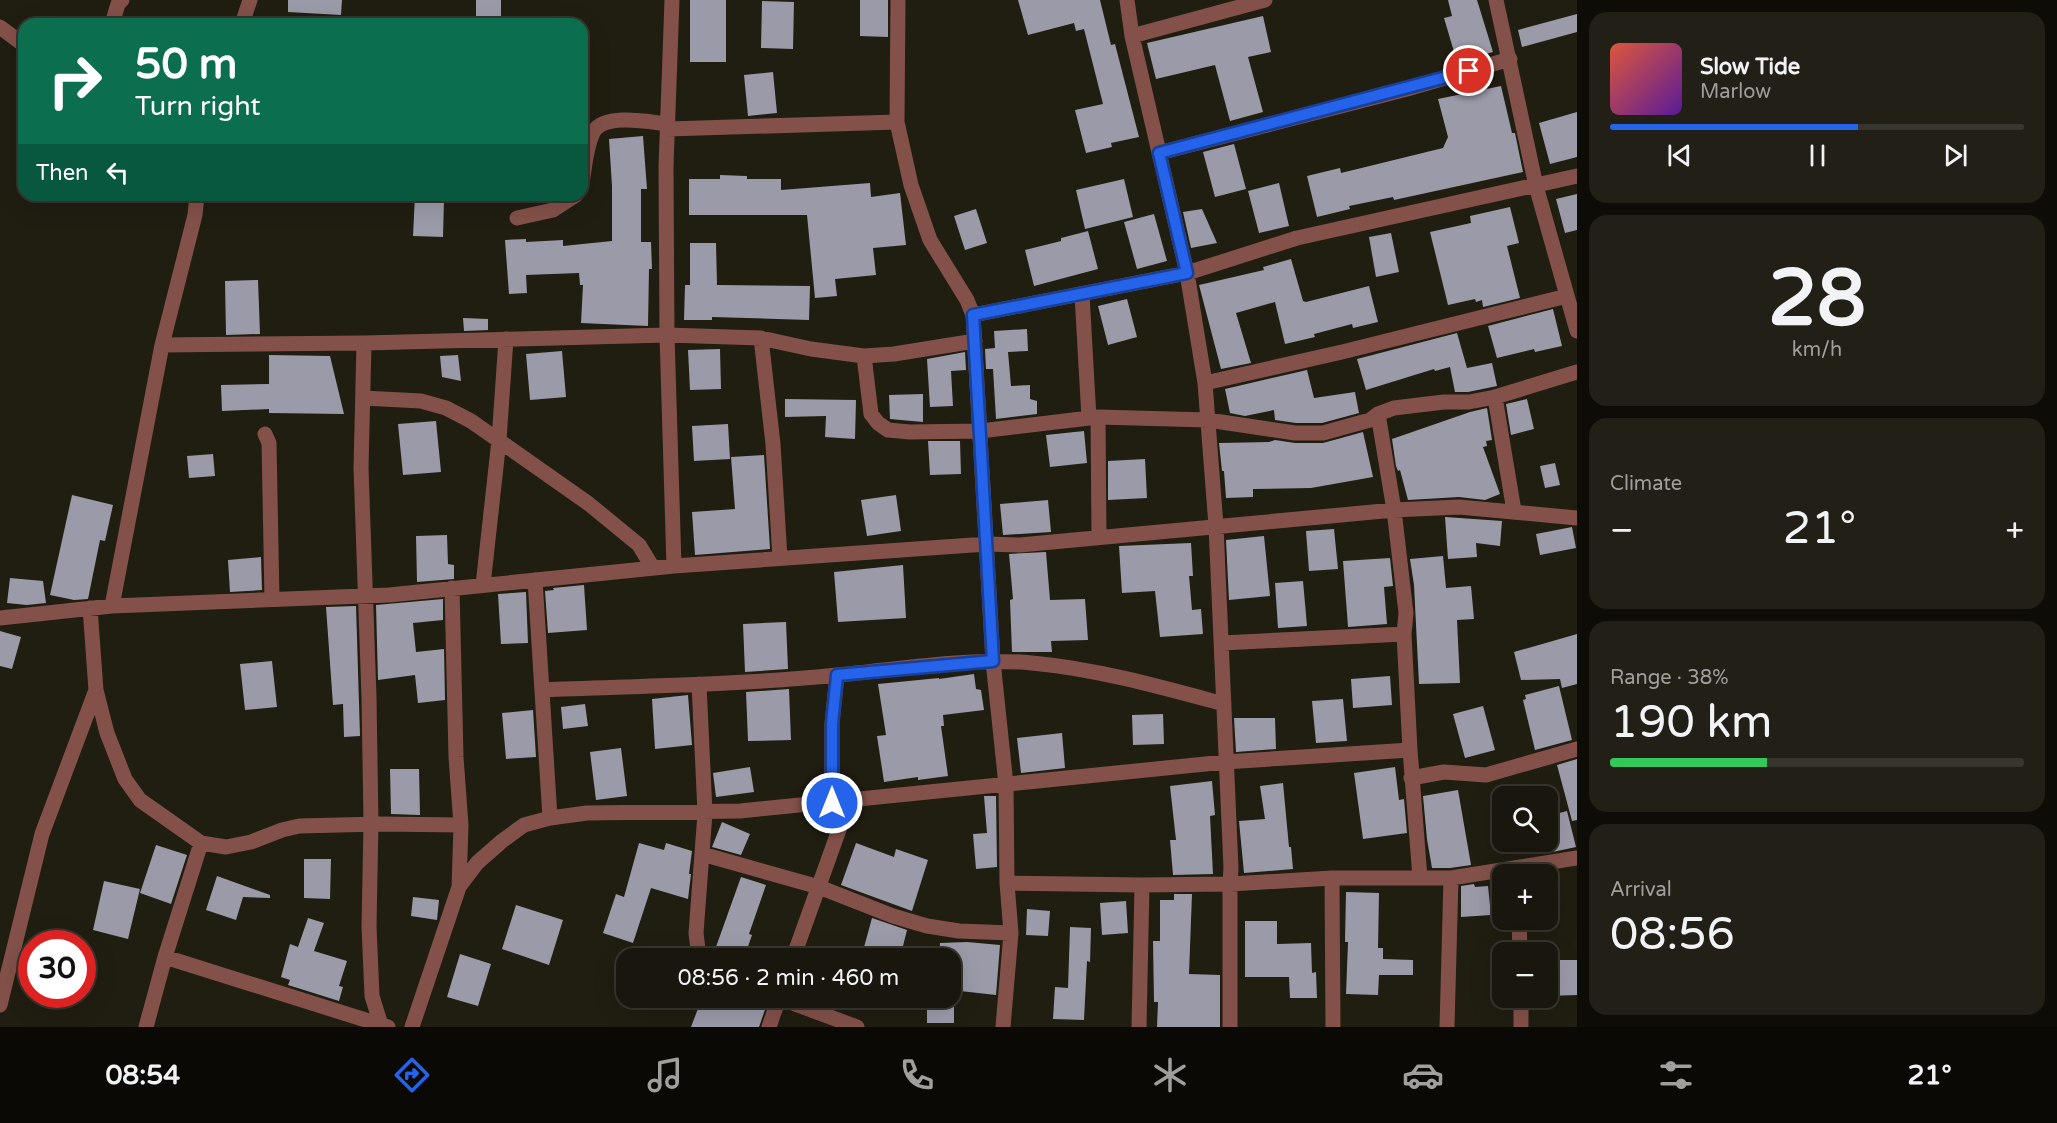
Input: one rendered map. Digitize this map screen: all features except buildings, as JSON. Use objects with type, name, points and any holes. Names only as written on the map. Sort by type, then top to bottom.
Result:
[{"type":"street","points":[[114,18],[118,4],[122,0]]},
{"type":"street","points":[[245,18],[250,0]]},
{"type":"street","points":[[672,0],[666,167],[667,335],[674,566]]},
{"type":"street","points":[[898,0],[897,122],[911,185],[930,240],[967,300],[973,315],[993,661],[1006,785],[1007,883],[1011,933],[1003,1027]]},
{"type":"street","points":[[1127,0],[1132,36],[1187,273],[1205,383],[1216,526],[1231,868],[1230,1027]]},
{"type":"street","points":[[1132,36],[1265,0]]},
{"type":"street","points":[[1496,0],[1536,186],[1577,331]]},
{"type":"street","points":[[0,27],[18,40]]},
{"type":"street","points":[[1159,153],[1407,89],[1510,59]]},
{"type":"street","points":[[588,152],[595,131],[604,122],[617,120],[668,126],[897,122]]},
{"type":"street","points":[[973,315],[1187,273],[1297,238],[1577,176]]},
{"type":"street","points":[[112,606],[162,345],[195,215],[196,201]]},
{"type":"street","points":[[517,218],[553,210],[567,201]]},
{"type":"street","points":[[1082,295],[1094,418],[1099,537]]},
{"type":"street","points":[[1205,383],[1342,352],[1567,296]]},
{"type":"street","points":[[162,345],[364,343],[667,335],[761,338],[811,349],[864,356],[894,354],[975,341]]},
{"type":"street","points":[[761,338],[773,444],[780,558]]},
{"type":"street","points":[[483,585],[499,440],[506,339]]},
{"type":"street","points":[[364,343],[361,468],[371,824],[370,978],[372,996],[385,1026]]},
{"type":"street","points":[[864,356],[871,414],[888,430],[910,432],[980,431],[1094,418],[1208,420],[1295,433],[1323,433],[1370,420],[1394,408],[1444,402],[1469,402],[1577,372]]},
{"type":"street","points":[[1495,396],[1514,511]]},
{"type":"street","points":[[363,398],[421,401],[446,408],[471,421],[589,504],[639,545],[653,568]]},
{"type":"street","points":[[1378,414],[1394,510],[1406,613],[1404,634],[1411,778],[1420,878]]},
{"type":"street","points":[[264,434],[268,443],[272,599]]},
{"type":"street","points":[[0,618],[112,606],[365,596],[674,566],[987,544],[1020,545],[1394,510],[1460,507],[1577,518]]},
{"type":"street","points":[[535,580],[549,818]]},
{"type":"street","points":[[412,1027],[459,887],[461,825],[456,757],[452,588]]},
{"type":"street","points":[[90,608],[96,690],[107,733],[125,779],[140,800],[201,843],[226,847],[251,842],[299,826],[461,825]]},
{"type":"street","points":[[1222,643],[1404,634]]},
{"type":"street","points":[[542,690],[699,684],[993,661],[1034,663],[1128,679],[1224,704]]},
{"type":"street","points":[[832,803],[832,724],[837,675]]},
{"type":"street","points":[[698,948],[696,933],[705,813],[699,684]]},
{"type":"street","points":[[0,1005],[42,834],[96,690]]},
{"type":"street","points":[[1411,778],[1444,772],[1486,775],[1577,749]]},
{"type":"street","points":[[459,887],[477,863],[502,841],[524,825],[549,818],[587,813],[705,813],[832,803],[1225,762],[1410,750]]},
{"type":"street","points":[[797,948],[849,801]]},
{"type":"street","points":[[146,1027],[165,957],[201,843]]},
{"type":"street","points":[[702,854],[819,887],[892,916],[927,926],[959,931],[1011,933]]},
{"type":"street","points":[[1550,864],[1577,858]]},
{"type":"street","points":[[1007,883],[1230,884],[1332,878],[1451,878],[1492,874]]},
{"type":"street","points":[[1332,878],[1333,1027]]},
{"type":"street","points":[[1447,1027],[1451,878]]},
{"type":"street","points":[[1139,1027],[1142,885]]},
{"type":"street","points":[[165,957],[385,1026]]},
{"type":"street","points":[[769,1027],[776,1008]]},
{"type":"street","points":[[806,1008],[857,1027]]},
{"type":"street","points":[[1521,1008],[1521,1027]]},
{"type":"route","points":[[832,803],[832,724],[837,675],[993,661],[973,315],[1187,273],[1159,153],[1469,71]]}]
